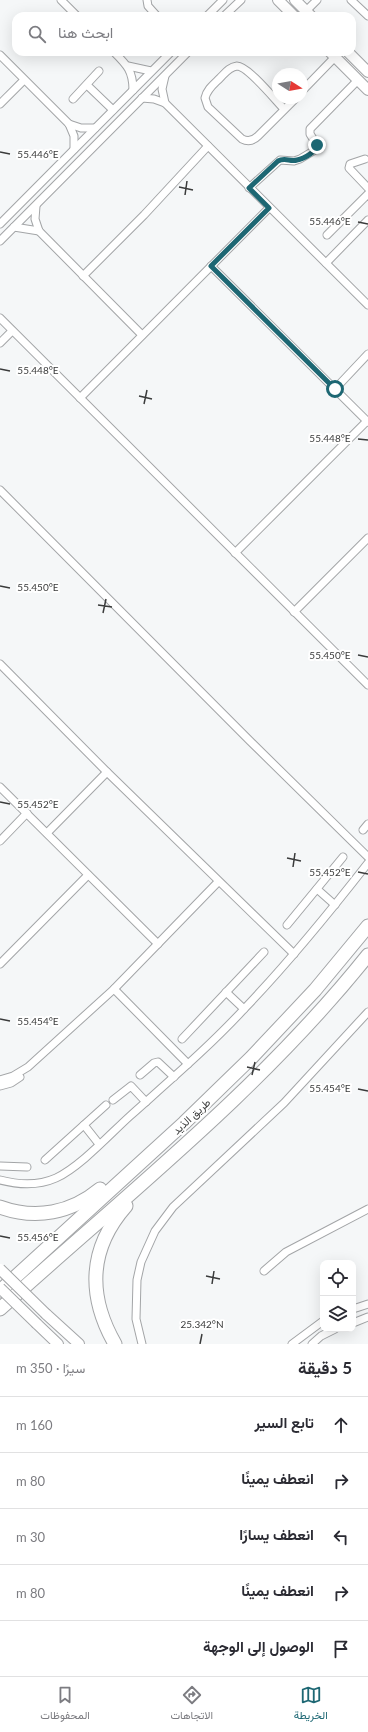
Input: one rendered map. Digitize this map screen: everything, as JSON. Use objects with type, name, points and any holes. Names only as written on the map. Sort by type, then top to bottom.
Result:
[{"type":"highway","name":"طريق الذيد","points":[[0,1289],[218,1091],[284,1025],[368,926]]},
{"type":"highway","name":"طريق الذيد","points":[[0,1309],[232,1102],[298,1036],[365,960]]},
{"type":"highway","points":[[0,1207],[26,1214],[43,1214],[75,1206],[89,1198],[126,1168],[149,1154]]},
{"type":"highway","points":[[115,1344],[102,1316],[97,1296],[96,1276],[98,1256],[104,1237],[114,1220],[146,1186],[162,1165]]},
{"type":"main road","points":[[278,0],[290,12]]},
{"type":"main road","points":[[295,0],[307,12]]},
{"type":"main road","points":[[334,56],[368,90]]},
{"type":"main road","points":[[352,56],[368,72]]},
{"type":"main road","points":[[0,1269],[79,1344]]},
{"type":"main road","points":[[0,1289],[58,1344]]},
{"type":"street","points":[[61,0],[73,12]]},
{"type":"street","points":[[151,0],[147,0],[148,6],[153,12]]},
{"type":"street","points":[[211,12],[223,0]]},
{"type":"street","points":[[228,12],[241,0]]},
{"type":"street","points":[[310,12],[317,0]]},
{"type":"street","points":[[352,0],[368,16]]},
{"type":"street","points":[[0,55],[69,124],[74,136],[74,148]]},
{"type":"street","points":[[118,56],[128,66],[132,78],[132,90]]},
{"type":"street","points":[[0,224],[167,56]]},
{"type":"street","points":[[0,241],[184,56]]},
{"type":"street","points":[[308,84],[332,56]]},
{"type":"street","points":[[128,66],[152,72]]},
{"type":"street","points":[[284,109],[248,71],[240,66],[235,66],[227,71],[209,89],[205,98],[208,107],[242,140],[246,141],[255,140],[289,104]]},
{"type":"street","points":[[73,99],[99,71]]},
{"type":"street","points":[[164,76],[162,90],[165,103]]},
{"type":"street","points":[[0,104],[24,80]]},
{"type":"street","points":[[249,188],[280,160],[297,160],[317,148],[316,143],[310,134],[310,129],[358,80]]},
{"type":"street","points":[[87,85],[113,110]]},
{"type":"street","points":[[142,98],[154,99],[165,103],[368,305]]},
{"type":"street","points":[[69,124],[82,128],[95,128]]},
{"type":"street","points":[[84,276],[144,215],[208,146]]},
{"type":"street","points":[[365,159],[350,164],[349,168],[368,188]]},
{"type":"street","points":[[327,236],[368,194]]},
{"type":"street","points":[[36,206],[35,219],[39,231],[142,335]]},
{"type":"street","points":[[80,398],[269,208]]},
{"type":"street","points":[[326,263],[368,220]]},
{"type":"street","points":[[14,227],[39,231]]},
{"type":"street","points":[[211,266],[368,421],[235,553]]},
{"type":"street","points":[[0,318],[368,686]]},
{"type":"street","points":[[0,343],[12,330]]},
{"type":"street","points":[[335,389],[368,354]]},
{"type":"street","points":[[0,490],[250,742],[368,856]]},
{"type":"street","points":[[294,612],[368,538]]},
{"type":"street","points":[[0,664],[218,882],[294,954]]},
{"type":"street","points":[[47,833],[107,772]]},
{"type":"street","points":[[0,787],[158,944]]},
{"type":"street","points":[[0,841],[27,813]]},
{"type":"street","points":[[363,830],[368,824]]},
{"type":"street","points":[[287,925],[343,857]]},
{"type":"street","points":[[0,1180],[15,1184],[31,1184],[55,1179],[69,1170],[100,1144],[188,1064],[244,1009],[294,954],[368,863]]},
{"type":"street","points":[[0,964],[88,875]]},
{"type":"street","points":[[0,1086],[16,1080],[28,1067],[114,989],[218,882]]},
{"type":"street","points":[[316,889],[335,905]]},
{"type":"street","points":[[182,1039],[264,952]]},
{"type":"street","points":[[114,989],[188,1064]]},
{"type":"street","points":[[226,992],[244,1009]]},
{"type":"street","points":[[142,1344],[136,1319],[137,1280],[141,1262],[148,1244],[159,1224],[173,1207],[284,1103],[368,1012]]},
{"type":"street","points":[[140,1075],[157,1062],[161,1063],[174,1077]]},
{"type":"street","points":[[0,1080],[13,1076],[28,1067]]},
{"type":"street","points":[[113,1100],[131,1086],[146,1102]]},
{"type":"street","points":[[45,1160],[106,1105]]},
{"type":"street","points":[[84,1125],[100,1144]]},
{"type":"street","points":[[0,1166],[27,1167]]},
{"type":"street","points":[[264,1271],[286,1252],[368,1209]]},
{"type":"street","points":[[356,1308],[368,1304]]},
{"type":"street","points":[[356,1322],[368,1317]]},
{"type":"street","points":[[292,1344],[320,1323]]},
{"type":"street","points":[[312,1344],[321,1336],[329,1332]]},
{"type":"route","points":[[317,145],[315,150],[300,159],[282,159],[278,161],[249,188],[269,208],[211,266],[335,389]]}]
